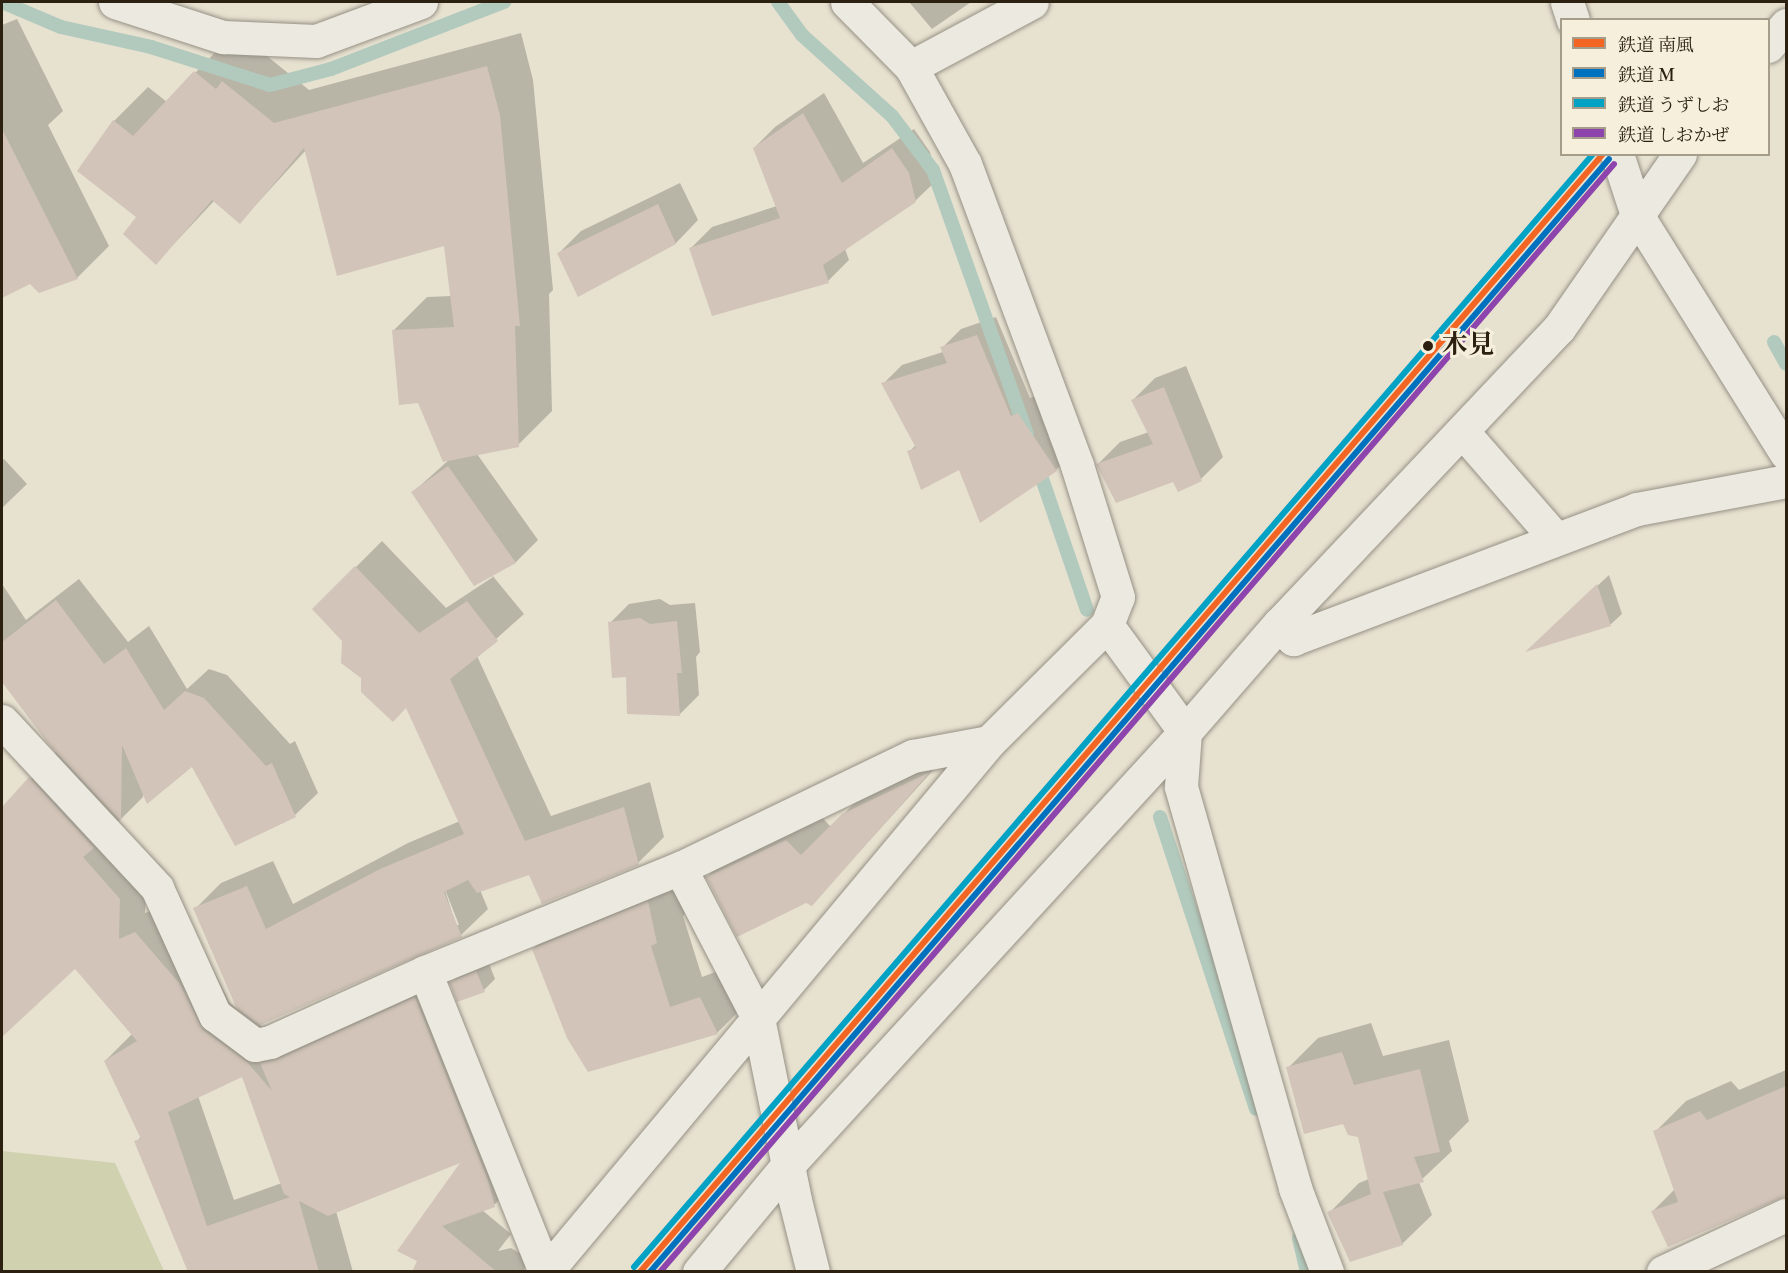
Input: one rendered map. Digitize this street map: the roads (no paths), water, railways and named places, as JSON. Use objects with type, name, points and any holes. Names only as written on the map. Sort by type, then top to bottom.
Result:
[{"type":"street","points":[[115,2],[223,36],[316,41],[421,2]]},
{"type":"street","points":[[425,972],[546,1272],[989,742],[1107,625],[1118,597],[1077,465],[965,164],[911,67],[847,2]]},
{"type":"street","points":[[911,67],[1032,2]]},
{"type":"street","points":[[1567,2],[1572,18]]},
{"type":"street","points":[[1770,44],[1786,25]]},
{"type":"street","points":[[1279,624],[1293,639],[1637,509],[1784,476],[1637,215],[1618,156]]},
{"type":"street","points":[[699,1272],[787,1166],[1185,732],[1279,624],[1559,328],[1679,156]]},
{"type":"street","points":[[1462,431],[1556,540]]},
{"type":"street","points":[[1107,625],[1185,732],[1181,787],[1295,1188],[1327,1272]]},
{"type":"street","points":[[2,721],[157,888],[215,1015],[255,1045],[270,1042],[425,972],[680,868],[912,756],[989,742]]},
{"type":"street","points":[[680,868],[758,1018],[787,1166],[813,1272]]},
{"type":"street","points":[[1663,1272],[1786,1215]]},
{"type":"waterway","points":[[2,2],[61,27],[151,47],[270,85],[331,69],[504,2]]},
{"type":"waterway","points":[[778,2],[802,35],[892,116],[933,170],[1027,434]]},
{"type":"waterway","points":[[1774,342],[1786,364]]},
{"type":"waterway","points":[[1037,464],[1087,610]]},
{"type":"waterway","points":[[1160,817],[1256,1109]]},
{"type":"waterway","points":[[1299,1238],[1307,1272]]},
{"type":"rail line","name":"うずしお","points":[[634,1267],[1591,156]]},
{"type":"rail line","name":"南風","points":[[640,1272],[1601,156]]},
{"type":"rail line","name":"M","points":[[650,1272],[1609,159]]},
{"type":"rail line","name":"しおかぜ","points":[[660,1272],[1614,164]]},
{"type":"place","name":"木見","points":[[1428,346]]}]
